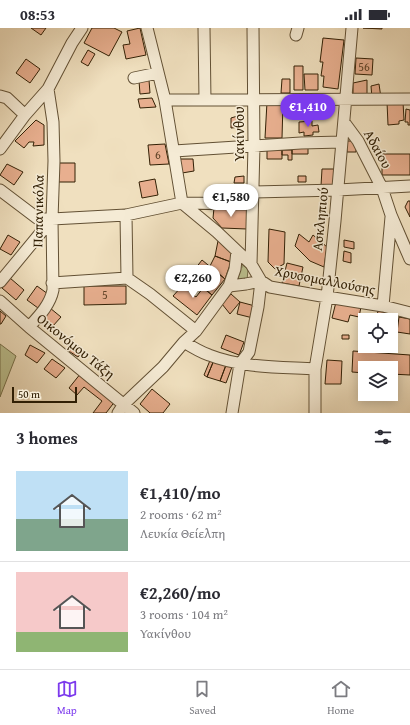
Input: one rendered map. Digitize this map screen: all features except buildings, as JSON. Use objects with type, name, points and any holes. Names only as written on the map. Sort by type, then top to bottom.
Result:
[{"type":"street","points":[[0,149],[25,115],[48,89],[72,43],[82,28]]},
{"type":"street","points":[[147,28],[165,100],[182,204]]},
{"type":"street","points":[[204,28],[205,100]]},
{"type":"street","name":"Υακίνθου","points":[[251,264],[254,146],[253,28]]},
{"type":"street","name":"Ασκληπιού","points":[[315,413],[315,369],[327,298],[352,28]]},
{"type":"street","points":[[134,78],[158,73]]},
{"type":"street","name":"Παπανικόλα","points":[[30,327],[48,305],[52,296],[54,161],[53,122],[48,89]]},
{"type":"street","points":[[0,96],[7,98],[25,115]]},
{"type":"street","points":[[165,100],[410,99]]},
{"type":"street","name":"Αδαίου","points":[[344,122],[358,141],[382,188],[391,215],[407,246],[410,259]]},
{"type":"street","points":[[174,151],[342,142]]},
{"type":"street","points":[[253,192],[338,190],[410,186]]},
{"type":"street","points":[[0,190],[36,218],[42,220],[126,215],[182,204],[252,204]]},
{"type":"street","name":"Χρυσομαλλούσης","points":[[182,204],[217,232],[251,264],[261,281],[270,287],[327,298],[383,306],[410,313]]},
{"type":"street","points":[[126,215],[127,278]]},
{"type":"street","points":[[383,306],[391,215]]},
{"type":"street","points":[[0,282],[52,220]]},
{"type":"street","points":[[121,408],[163,367],[184,342],[196,331],[229,286],[235,269],[237,251]]},
{"type":"street","points":[[52,283],[127,278],[150,294],[196,331]]},
{"type":"street","points":[[229,286],[261,281],[258,307],[249,352],[240,364],[232,413]]},
{"type":"street","name":"Οικονόμου Τάξη","points":[[0,301],[121,408],[134,413]]},
{"type":"street","points":[[184,342],[209,356],[240,364],[315,369]]},
{"type":"green space","points":[[237,261],[248,269],[247,281],[237,279],[235,269]]},
{"type":"green space","points":[[0,344],[16,356],[0,397]]}]
